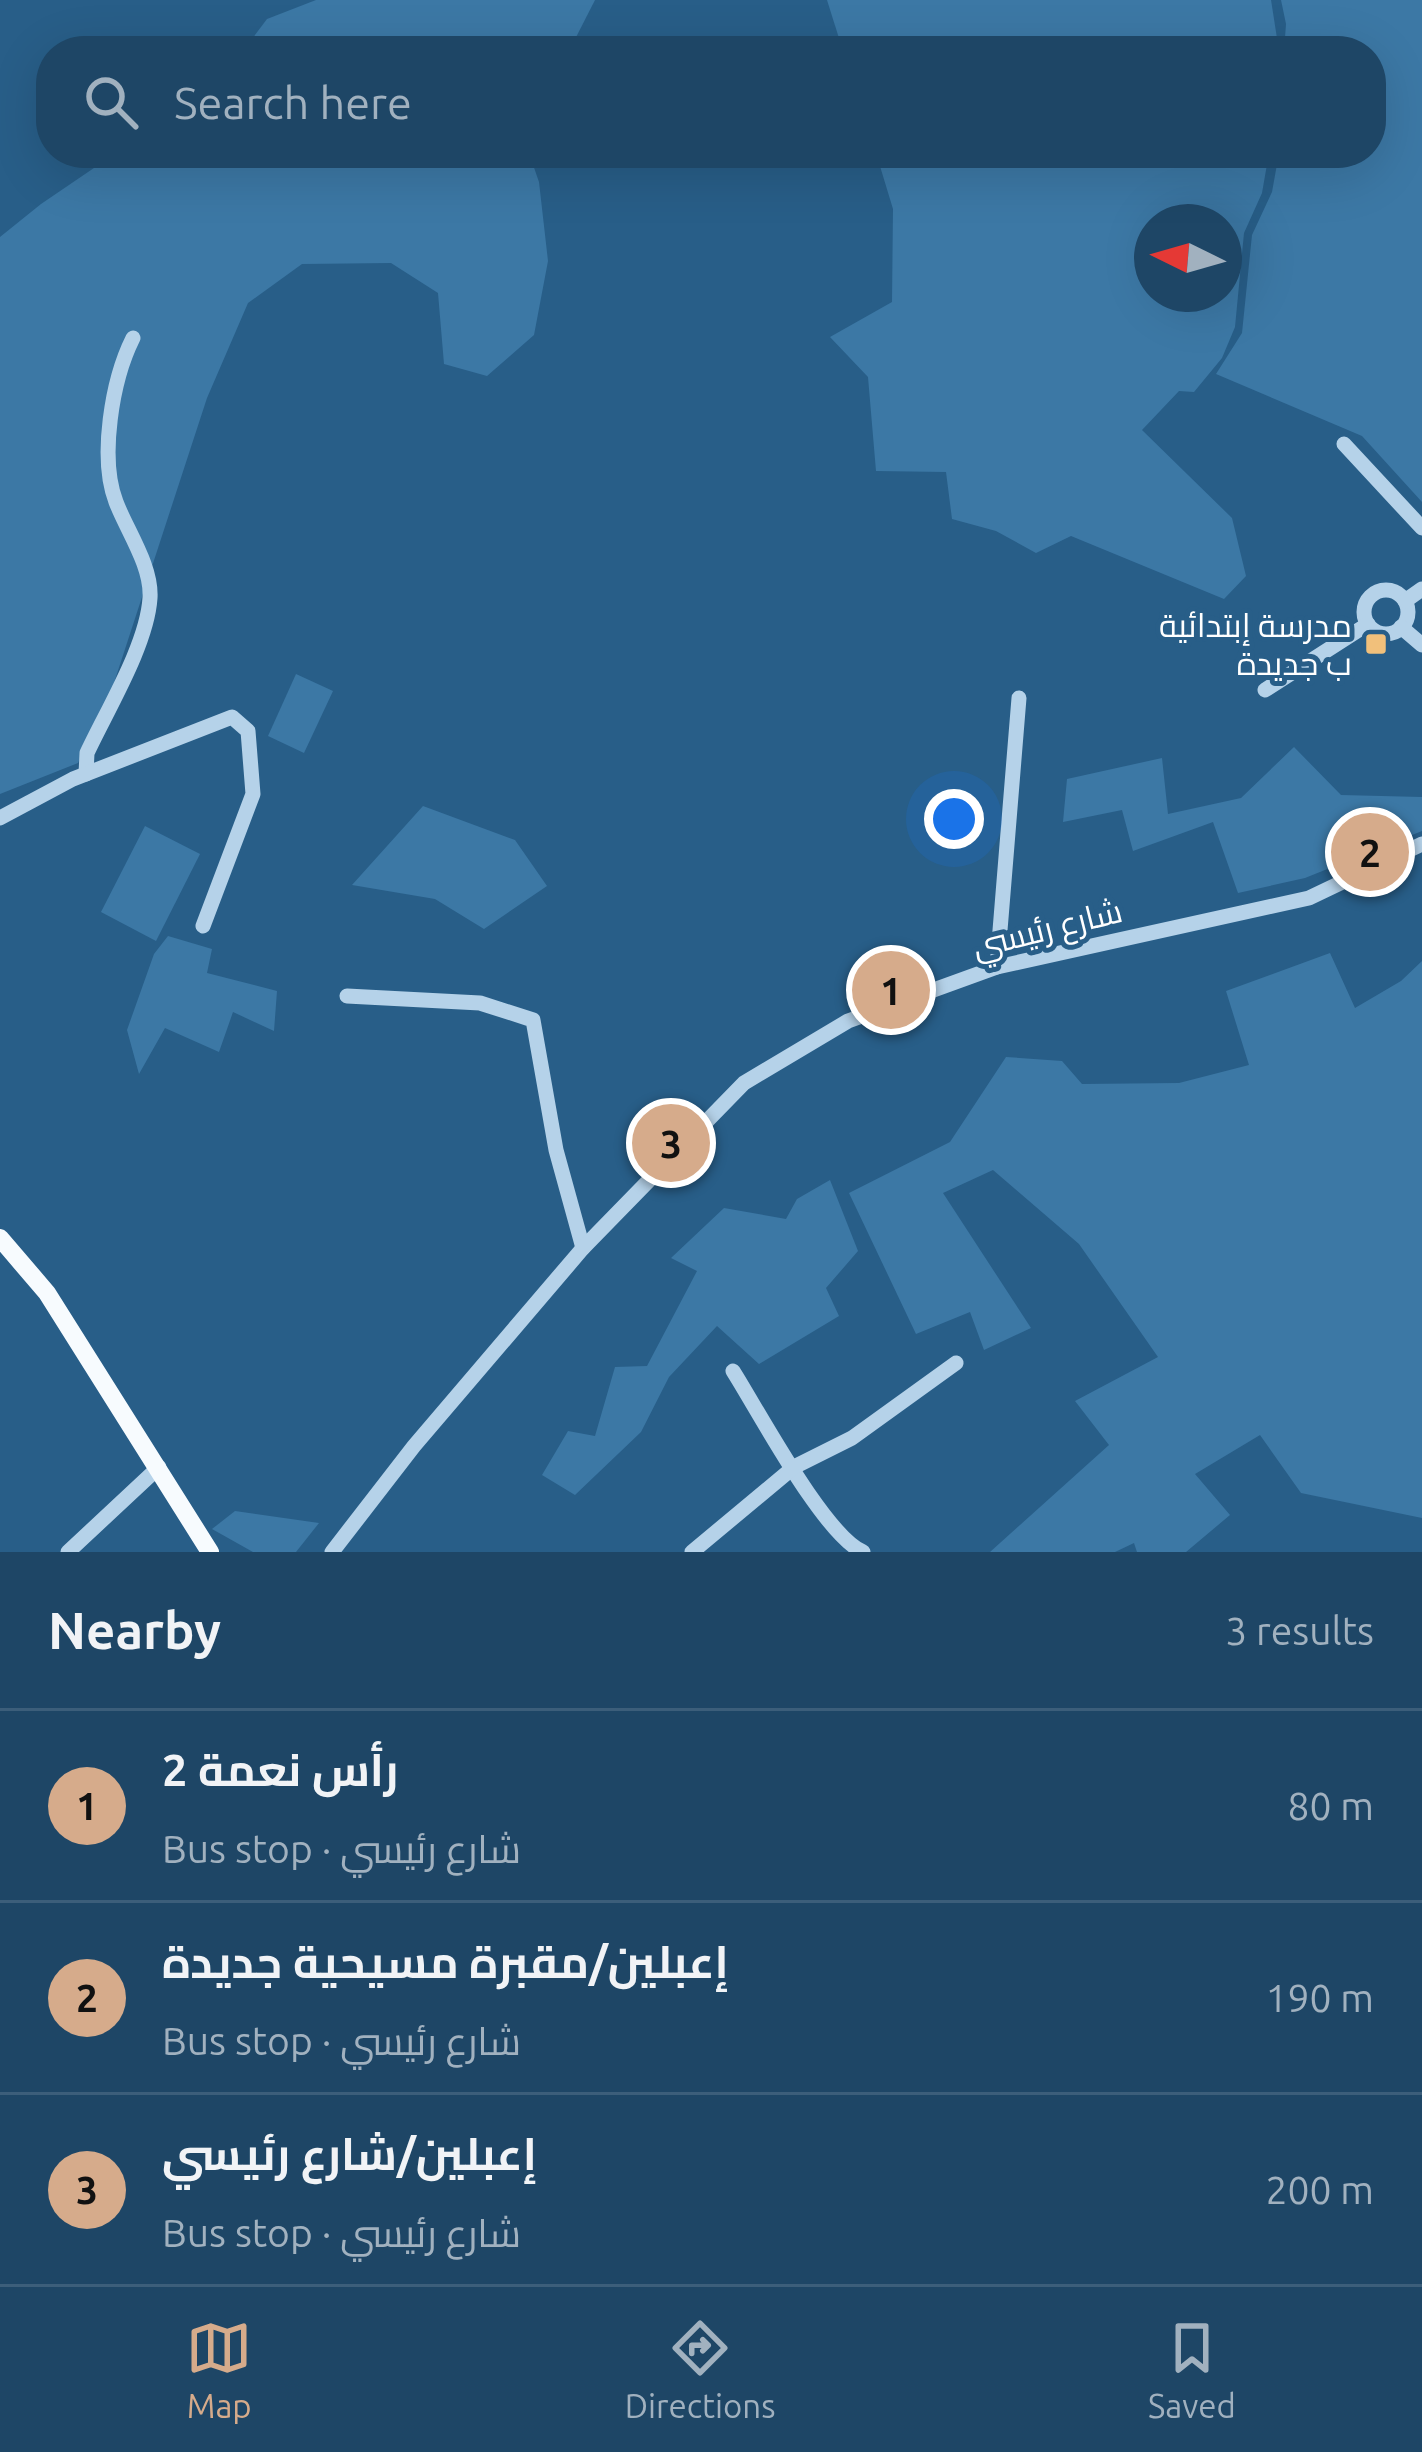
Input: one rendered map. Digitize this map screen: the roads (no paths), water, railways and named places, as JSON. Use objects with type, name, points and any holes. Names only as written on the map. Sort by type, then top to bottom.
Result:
[{"type":"main road","points":[[0,1238],[47,1293],[210,1552]]},
{"type":"street","points":[[86,774],[87,753],[140,636],[150,598],[143,566],[111,489],[107,461],[122,366],[133,338]]},
{"type":"street","points":[[1344,444],[1422,529]]},
{"type":"street","points":[[1405,602],[1422,589]]},
{"type":"street","points":[[1395,592],[1405,602],[1408,615],[1401,628],[1381,633],[1368,624],[1364,611],[1375,593],[1395,592]]},
{"type":"street","points":[[1264,690],[1368,624]]},
{"type":"street","points":[[1401,628],[1422,645]]},
{"type":"street","points":[[997,968],[1019,698]]},
{"type":"street","points":[[0,818],[86,774],[232,717],[248,731],[253,794],[202,926]]},
{"type":"street","name":"شارع رئيسي","points":[[332,1552],[414,1446],[583,1248],[744,1083],[848,1021],[997,968],[1309,898],[1422,844]]},
{"type":"street","points":[[347,996],[481,1003],[533,1020],[556,1150],[583,1248]]},
{"type":"street","points":[[692,1552],[794,1467],[852,1438],[956,1363]]},
{"type":"street","points":[[733,1371],[824,1518],[849,1546],[863,1552]]},
{"type":"street","points":[[68,1552],[159,1466]]},
{"type":"place","name":"مدرسة إبتدائية ب جديدة","points":[[1376,644]]},
{"type":"place","name":"إعبلين/مقبرة مسيحية جديدة","points":[[1370,852]]},
{"type":"place","name":"رأس نعمة 2","points":[[891,990]]},
{"type":"place","name":"إعبلين/شارع رئيسي","points":[[671,1143]]}]
